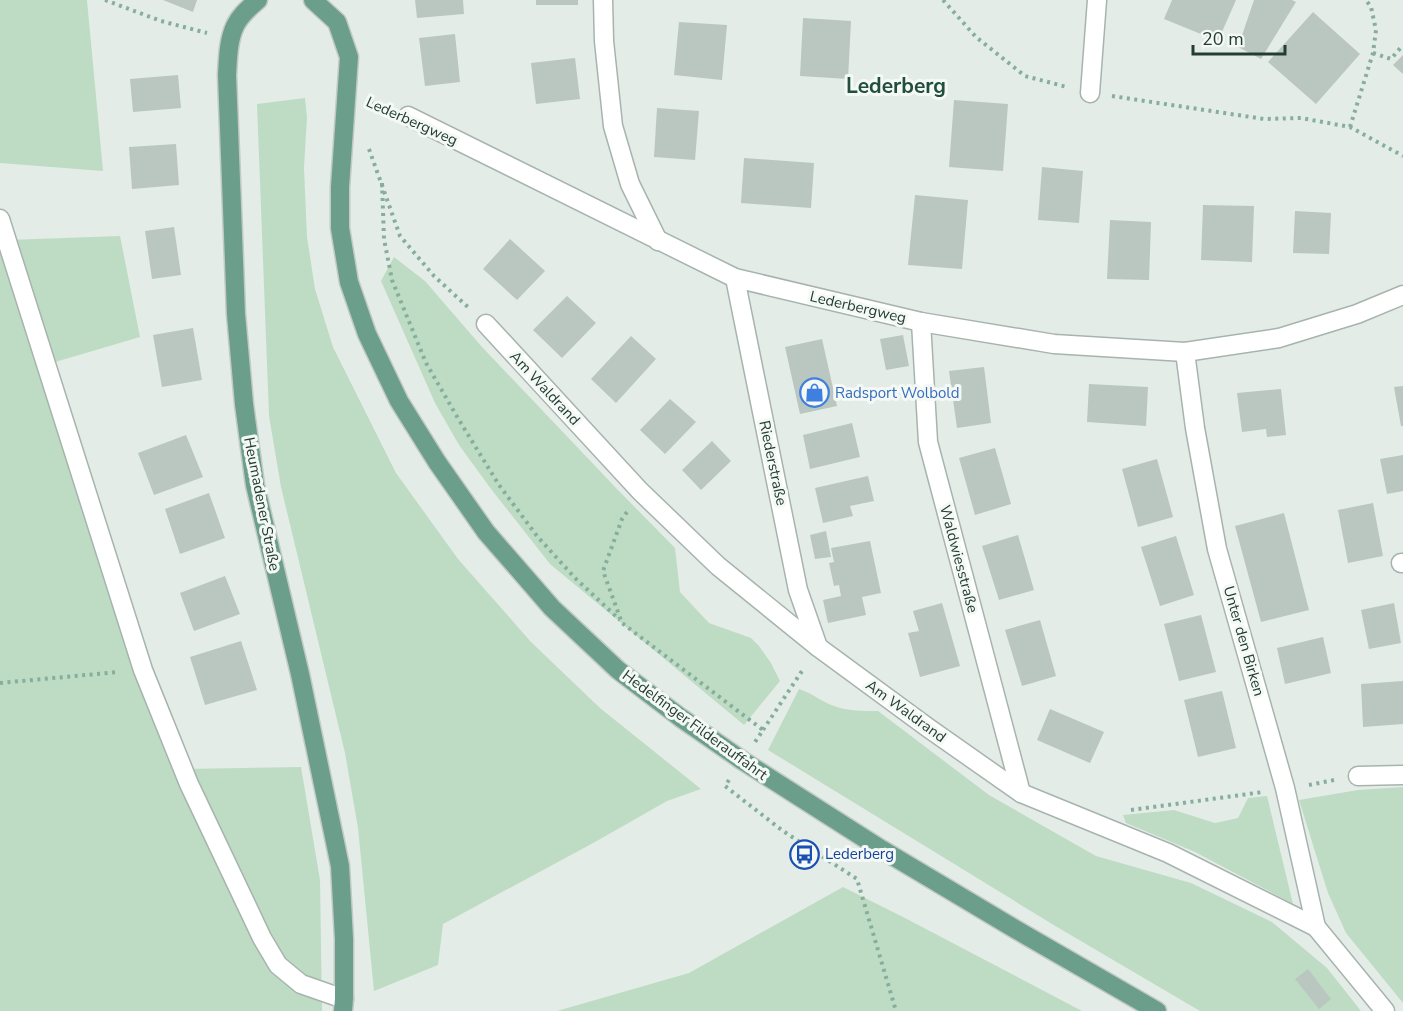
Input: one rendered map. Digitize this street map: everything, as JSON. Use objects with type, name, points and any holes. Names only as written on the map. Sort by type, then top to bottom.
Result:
[{"type":"main road","name":"Heumadener Straße","points":[[258,0],[235,26],[228,53],[236,314],[244,404],[255,485],[300,674],[340,866],[345,939],[344,1005]]},
{"type":"main road","name":"Hedelfinger Filderauffahrt","points":[[313,0],[337,22],[349,57],[340,187],[340,228],[349,282],[366,334],[399,401],[437,462],[486,532],[552,608],[618,670],[681,718],[742,761],[881,849],[1157,1011]]},
{"type":"street","points":[[603,0],[604,41],[613,126],[630,184],[658,241]]},
{"type":"street","points":[[1090,93],[1097,0]]},
{"type":"street","name":"Lederbergweg","points":[[408,116],[735,278],[921,322],[1054,344],[1185,352],[1279,338],[1357,314],[1403,295]]},
{"type":"street","points":[[0,219],[143,670],[189,784],[262,938],[278,965],[301,984],[344,1005]]},
{"type":"street","name":"Riederstraße","points":[[735,278],[798,590],[818,647]]},
{"type":"street","name":"Waldwiesstraße","points":[[921,322],[928,442],[1021,793]]},
{"type":"street","name":"Am Waldrand","points":[[486,324],[640,491],[718,566],[818,647],[1021,793],[1168,853],[1316,927],[1385,1011]]},
{"type":"street","name":"Unter den Birken","points":[[1185,352],[1195,428],[1218,549],[1285,789],[1316,927]]},
{"type":"street","points":[[1358,776],[1403,775]]},
{"type":"path","points":[[105,0],[161,21],[231,40]]},
{"type":"path","points":[[943,0],[976,37],[1025,76],[1090,93],[1264,119],[1301,118],[1350,127],[1403,156]]},
{"type":"path","points":[[1350,127],[1373,53],[1376,30],[1371,7],[1366,0]]},
{"type":"path","points":[[1373,53],[1391,59],[1403,45]]},
{"type":"path","name":"Lederbergweg","points":[[347,92],[408,116]]},
{"type":"path","points":[[366,143],[400,236],[434,276],[486,324]]},
{"type":"path","points":[[381,183],[384,239],[392,280],[426,363],[499,485],[537,536],[575,578],[622,623],[763,730]]},
{"type":"path","points":[[622,623],[603,571],[622,519],[640,491]]},
{"type":"path","points":[[818,647],[725,786],[783,831],[857,879],[896,1011]]},
{"type":"path","points":[[0,683],[143,670]]},
{"type":"path","points":[[1125,811],[1285,789],[1358,776]]},
{"type":"green space","points":[[0,0],[87,0],[103,171],[0,163]]},
{"type":"green space","points":[[305,98],[307,117],[304,168],[307,237],[315,289],[333,347],[396,473],[458,559],[531,642],[600,708],[701,789],[667,801],[443,924],[438,965],[374,991],[358,828],[345,753],[281,487],[269,416],[257,104]]},
{"type":"green space","points":[[0,219],[7,240],[120,236],[140,337],[45,365],[184,769],[301,767],[320,880],[322,1011],[0,1011]]},
{"type":"green space","points":[[394,257],[425,281],[482,347],[675,548],[680,592],[709,623],[751,638],[759,646],[780,681],[744,725],[550,564],[491,489],[459,445],[435,403],[381,281]]},
{"type":"green space","points":[[799,689],[839,708],[878,711],[989,795],[1096,856],[1191,883],[1272,922],[1327,968],[1361,1011],[1200,1011],[1057,927],[768,750]]},
{"type":"green space","points":[[1403,787],[1403,1003],[1346,933],[1328,893],[1299,800],[1358,790]]},
{"type":"green space","points":[[1267,796],[1293,904],[1195,852],[1126,823],[1123,815],[1174,810],[1215,823],[1238,818],[1248,798]]},
{"type":"green space","points":[[843,887],[1082,1011],[557,1011],[689,973]]},
{"type":"building","points":[[163,0],[197,0],[193,12]]},
{"type":"building","points":[[415,0],[463,0],[464,14],[417,18]]},
{"type":"building","points":[[536,0],[578,0],[578,5],[536,5]]},
{"type":"building","points":[[1172,0],[1236,0],[1218,41],[1164,19]]},
{"type":"building","points":[[1254,0],[1292,0],[1296,2],[1261,59],[1238,47]]},
{"type":"building","points":[[1313,12],[1360,54],[1316,104],[1268,62]]},
{"type":"building","points":[[803,18],[851,21],[848,79],[800,76]]},
{"type":"building","points":[[679,22],[727,25],[722,80],[674,75]]},
{"type":"building","points":[[455,34],[460,82],[425,86],[419,38]]},
{"type":"building","points":[[1403,55],[1403,74],[1393,65]]},
{"type":"building","points":[[575,58],[580,99],[536,104],[531,63]]},
{"type":"building","points":[[178,75],[181,108],[133,112],[130,79]]},
{"type":"building","points":[[954,100],[1008,104],[1003,171],[949,167]]},
{"type":"building","points":[[657,108],[699,111],[695,160],[654,157]]},
{"type":"building","points":[[176,144],[179,185],[132,189],[129,147]]},
{"type":"building","points":[[744,158],[814,163],[811,208],[741,203]]},
{"type":"building","points":[[1042,167],[1083,171],[1079,223],[1038,220]]},
{"type":"building","points":[[915,195],[968,200],[962,269],[908,265]]},
{"type":"building","points":[[1203,205],[1254,206],[1252,262],[1201,260]]},
{"type":"building","points":[[1295,211],[1331,213],[1329,254],[1293,253]]},
{"type":"building","points":[[1110,220],[1151,222],[1149,280],[1107,279]]},
{"type":"building","points":[[174,227],[181,275],[152,279],[145,231]]},
{"type":"building","points":[[510,239],[545,271],[517,300],[483,269]]},
{"type":"building","points":[[567,296],[596,323],[562,358],[533,330]]},
{"type":"building","points":[[193,328],[202,380],[162,387],[153,335]]},
{"type":"building","points":[[903,335],[909,366],[886,370],[880,339]]},
{"type":"building","points":[[631,336],[656,359],[616,403],[591,379]]},
{"type":"building","points":[[822,339],[837,406],[800,414],[785,347]]},
{"type":"building","points":[[984,367],[991,423],[957,428],[949,371]]},
{"type":"building","points":[[1089,384],[1148,387],[1146,426],[1087,422]]},
{"type":"building","points":[[1403,386],[1403,426],[1401,426],[1394,387]]},
{"type":"building","points":[[1281,389],[1286,435],[1267,437],[1266,429],[1242,432],[1237,393]]},
{"type":"building","points":[[670,399],[696,422],[665,454],[640,430]]},
{"type":"building","points":[[852,423],[860,457],[810,469],[803,435]]},
{"type":"building","points":[[186,435],[203,477],[154,495],[138,453]]},
{"type":"building","points":[[712,441],[731,461],[701,490],[682,470]]},
{"type":"building","points":[[995,448],[1011,504],[975,515],[959,458]]},
{"type":"building","points":[[1403,455],[1403,491],[1387,494],[1380,459]]},
{"type":"building","points":[[1157,459],[1173,517],[1138,527],[1122,469]]},
{"type":"building","points":[[868,476],[874,501],[850,506],[853,516],[823,523],[815,488]]},
{"type":"building","points":[[209,493],[225,538],[180,554],[165,509]]},
{"type":"building","points":[[1373,503],[1383,556],[1348,563],[1338,510]]},
{"type":"building","points":[[1284,513],[1309,610],[1261,622],[1235,526]]},
{"type":"building","points":[[826,531],[831,557],[815,559],[810,535]]},
{"type":"building","points":[[1018,535],[1034,590],[999,600],[982,546]]},
{"type":"building","points":[[1176,536],[1194,595],[1160,606],[1141,547]]},
{"type":"building","points":[[870,541],[881,593],[862,597],[866,615],[828,623],[823,600],[841,596],[839,585],[834,586],[829,563],[834,562],[831,548]]},
{"type":"building","points":[[225,576],[240,614],[194,631],[180,593]]},
{"type":"building","points":[[942,603],[960,666],[920,677],[908,633],[919,631],[913,611]]},
{"type":"building","points":[[1394,603],[1401,643],[1369,649],[1361,610]]},
{"type":"building","points":[[1201,615],[1216,672],[1179,681],[1164,624]]},
{"type":"building","points":[[1040,620],[1056,676],[1022,686],[1005,630]]},
{"type":"building","points":[[1323,637],[1331,673],[1285,684],[1277,648]]},
{"type":"building","points":[[241,641],[257,690],[205,705],[190,657]]},
{"type":"building","points":[[1403,681],[1403,724],[1363,727],[1361,684]]},
{"type":"building","points":[[1222,691],[1236,748],[1198,757],[1184,700]]},
{"type":"building","points":[[1050,709],[1104,732],[1090,763],[1037,740]]},
{"type":"building","points":[[1308,969],[1331,999],[1319,1009],[1295,979]]},
{"type":"place","name":"Radsport Wolbold","points":[[814,393]]},
{"type":"place","name":"Lederberg","points":[[804,854]]},
{"type":"district","name":"Lederberg","points":[[896,86]]}]
